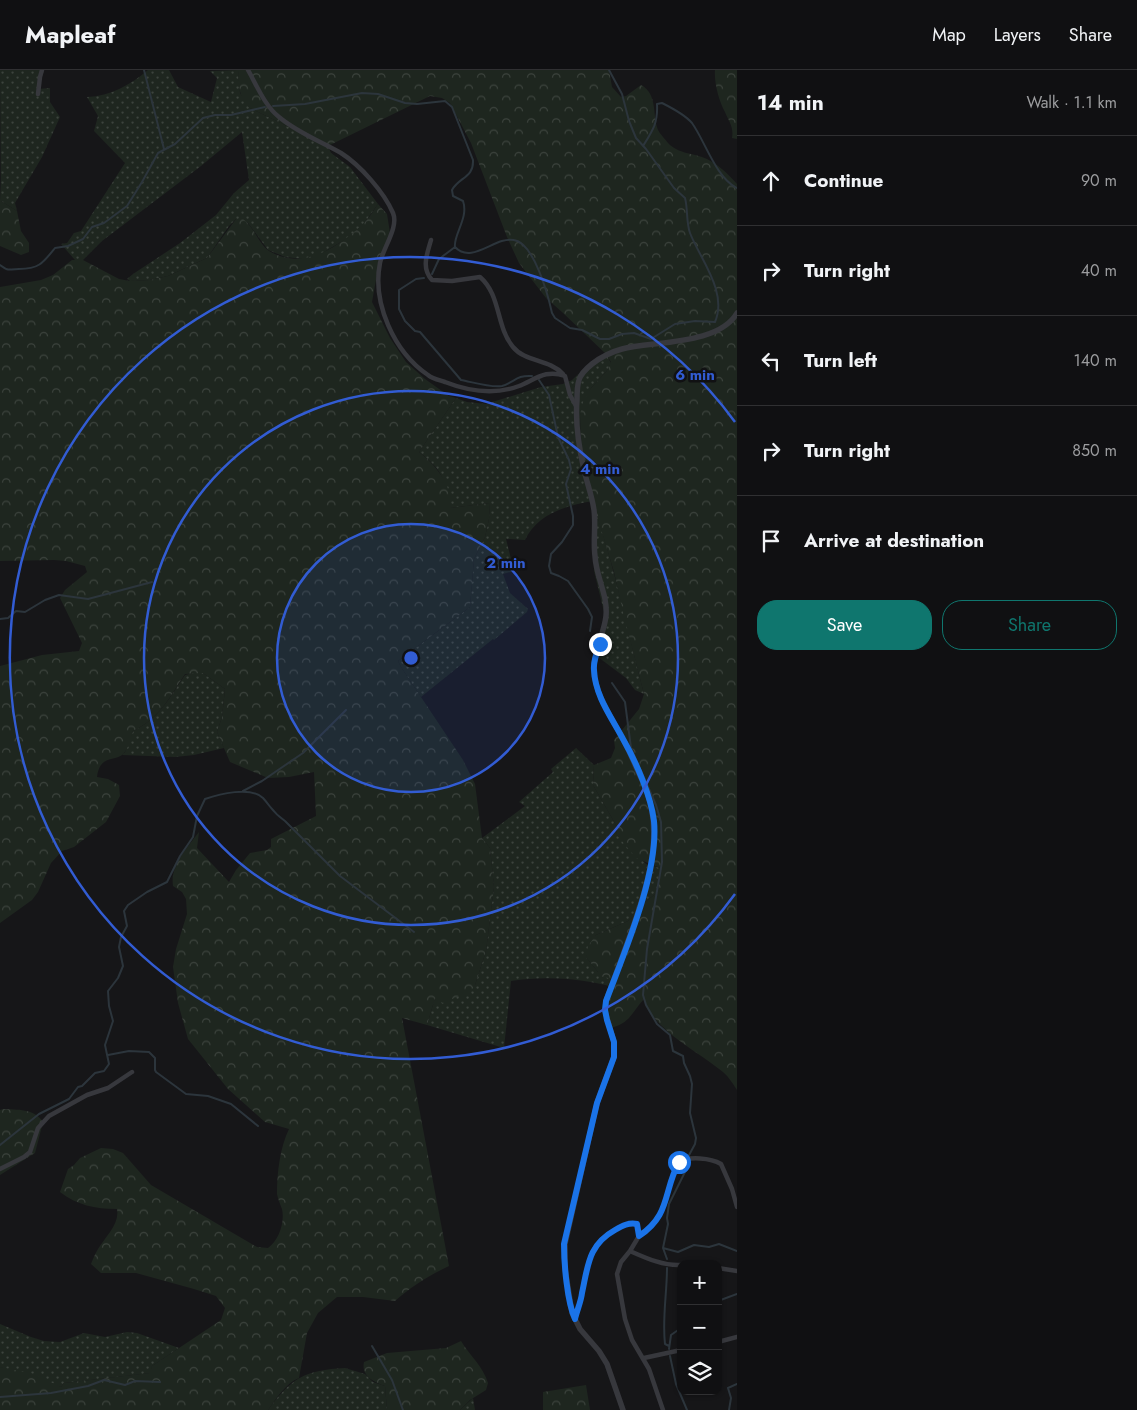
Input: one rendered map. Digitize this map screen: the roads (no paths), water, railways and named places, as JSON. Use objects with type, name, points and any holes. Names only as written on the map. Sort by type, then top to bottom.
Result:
[{"type":"street","points":[[38,94],[38,84],[42,70]]},
{"type":"street","points":[[248,70],[260,92],[277,116],[307,136],[341,153],[357,165],[372,182],[394,214],[393,229],[385,246],[380,264],[378,286],[382,307],[394,339],[411,362],[429,376],[460,388],[476,391],[490,391],[518,386],[549,373],[565,376]]},
{"type":"street","points":[[431,240],[425,265],[426,274],[432,280],[452,281],[480,277],[486,282],[498,309],[507,338],[513,348],[520,354],[552,365],[565,376],[570,394],[576,406]]},
{"type":"street","points":[[623,1410],[607,1364],[580,1329],[575,1319],[570,1304],[564,1244],[597,1103],[614,1057],[614,1042],[605,1010],[606,1001],[645,889],[654,835],[652,812],[645,786],[624,741],[604,707],[594,672],[594,665],[604,630],[606,605],[595,556],[593,508],[580,453],[576,406],[578,381],[588,367],[599,359],[623,349],[682,341],[706,335],[725,325],[737,313]]},
{"type":"street","points":[[0,1169],[30,1152],[38,1128],[49,1116],[87,1095],[108,1088],[132,1072]]},
{"type":"street","points":[[663,1410],[644,1358],[632,1340],[628,1329],[617,1274],[621,1262],[639,1236],[649,1229],[660,1216],[668,1197],[674,1169],[682,1160],[712,1160],[720,1164],[732,1188],[737,1207]]},
{"type":"street","points":[[575,1319],[588,1260],[597,1245],[611,1232],[627,1224],[637,1224],[639,1236]]},
{"type":"street","points":[[630,1251],[658,1262],[677,1266]]},
{"type":"street","points":[[722,1269],[737,1271]]},
{"type":"street","points":[[722,1341],[737,1337]]},
{"type":"street","points":[[644,1358],[677,1351]]},
{"type":"waterway","points":[[144,70],[164,149]]},
{"type":"waterway","points":[[455,247],[462,252],[469,253],[507,240],[521,243],[528,250],[539,271],[555,318],[570,328],[582,330],[600,339],[609,339],[622,334],[634,333],[651,339],[675,324],[695,321],[715,322],[718,311],[718,299],[711,276],[690,233],[685,198],[674,188],[636,138],[629,121],[622,94],[609,70]]},
{"type":"waterway","points":[[273,106],[305,104],[362,93],[378,94],[405,103],[417,104],[445,101],[452,107],[473,160],[473,166],[469,174],[452,190],[453,196],[463,201],[464,207],[463,220],[456,237],[455,247]]},
{"type":"waterway","points":[[643,146],[654,126],[657,116],[657,104],[662,103],[692,123],[717,168],[737,188]]},
{"type":"waterway","points":[[0,265],[9,270],[31,268],[44,261],[55,248],[68,246],[83,239],[92,227],[104,223],[127,206],[158,153],[175,144],[203,118],[215,115],[231,115],[265,107]]},
{"type":"waterway","points":[[432,274],[439,259],[455,247]]},
{"type":"waterway","points":[[424,278],[416,279],[399,290],[399,309],[405,321],[415,331],[420,332],[461,380],[487,386],[502,386],[516,379],[532,376]]},
{"type":"waterway","points":[[539,380],[549,395],[558,437],[569,460],[571,469],[566,484],[573,516],[573,525],[562,542],[551,554],[549,566],[551,573],[568,581],[588,609],[592,617],[590,631]]},
{"type":"waterway","points":[[0,619],[8,618],[16,611],[25,612],[45,600],[59,595],[88,599],[152,582]]},
{"type":"waterway","points":[[612,683],[625,702],[631,748],[656,805],[661,822],[662,862],[647,949],[643,995],[646,1005],[657,1024],[670,1035],[673,1051],[683,1056],[690,1076],[692,1084],[690,1113],[696,1138],[688,1157]]},
{"type":"waterway","points":[[243,791],[262,781],[303,753],[346,710]]},
{"type":"waterway","points":[[0,1145],[39,1114],[69,1099],[78,1087],[82,1086],[95,1073],[104,1071],[109,1064],[105,1045],[113,1021],[108,991],[118,978],[123,966],[119,947],[121,937],[127,926],[124,911],[128,905],[147,892],[167,882],[180,856],[193,837],[197,816],[205,799],[235,792],[258,794],[340,876],[414,932]]},
{"type":"waterway","points":[[108,1055],[129,1051],[149,1052],[155,1058],[156,1072],[186,1094],[208,1096],[231,1104],[258,1126]]},
{"type":"waterway","points":[[667,1259],[663,1248],[668,1224],[669,1204],[688,1166],[687,1161]]},
{"type":"waterway","points":[[663,1248],[678,1252],[694,1245],[709,1247],[719,1244],[737,1251]]},
{"type":"waterway","points":[[667,1268],[664,1335],[665,1344],[669,1346]]},
{"type":"waterway","points":[[722,1300],[737,1294]]},
{"type":"waterway","points":[[669,1349],[671,1335],[677,1331]]},
{"type":"waterway","points":[[372,1346],[392,1380],[403,1410]]},
{"type":"waterway","points":[[670,1356],[676,1384],[687,1410]]},
{"type":"waterway","points":[[0,1397],[51,1393],[88,1386],[104,1380],[125,1385],[135,1381],[160,1382]]},
{"type":"waterway","points":[[729,1410],[731,1398],[728,1388],[737,1384]]}]
